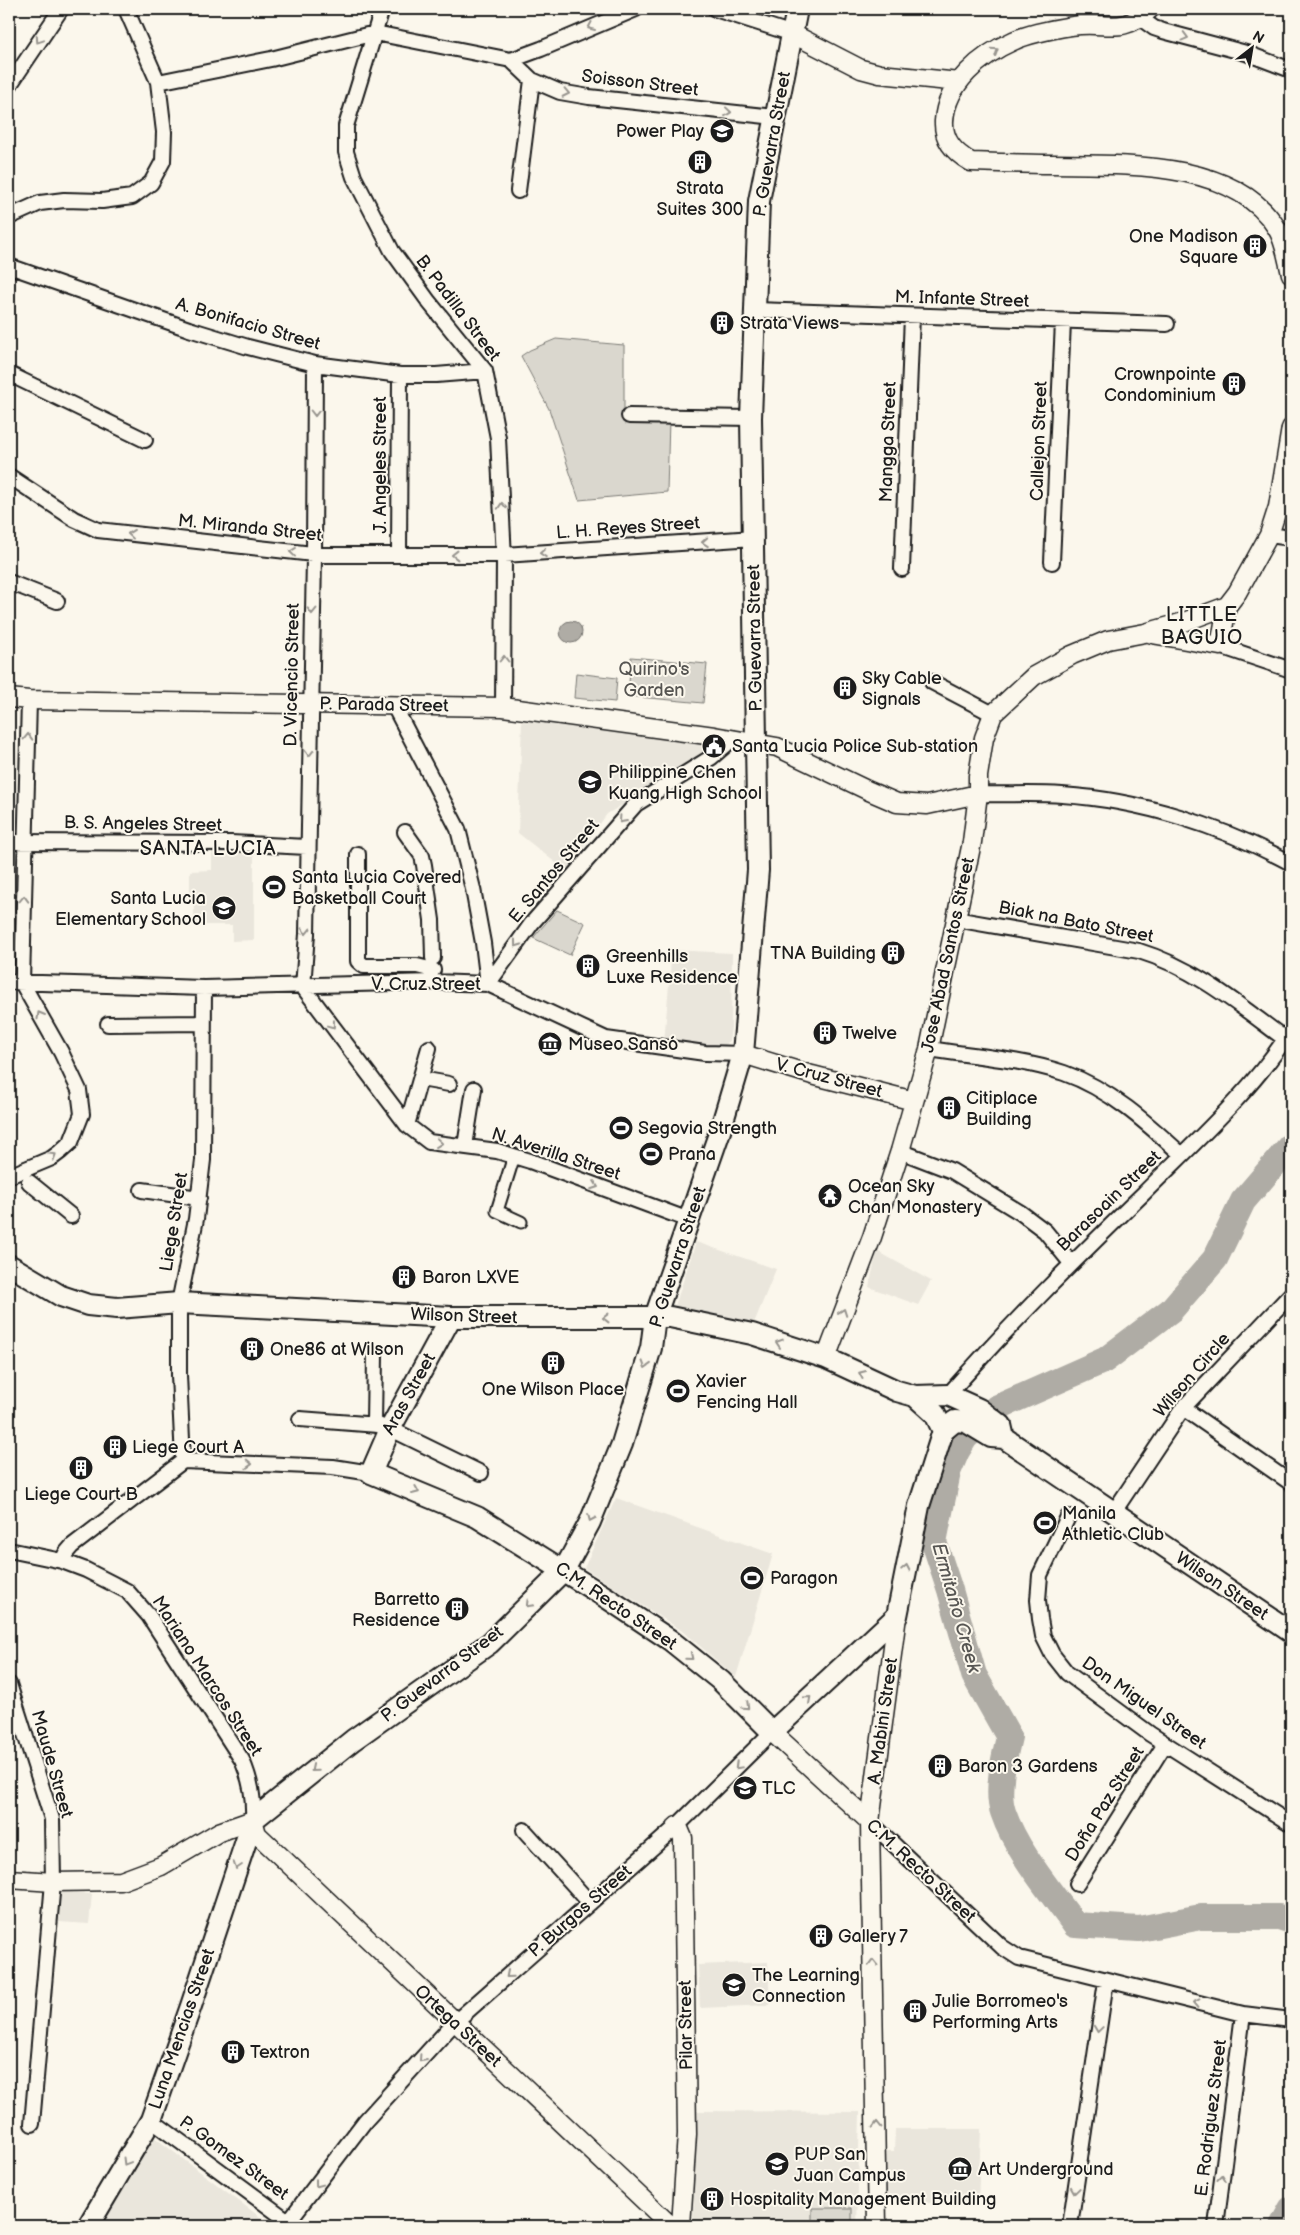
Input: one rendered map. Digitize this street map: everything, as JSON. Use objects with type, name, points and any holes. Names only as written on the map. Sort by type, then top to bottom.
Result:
[{"type":"main road","name":"P. Guevarra Street","points":[[253,1820],[346,1745],[490,1644],[564,1570],[590,1522],[622,1444],[651,1348],[655,1317],[724,1120],[743,1054],[758,867],[751,418],[760,202],[797,9]]},
{"type":"main road","name":"Wilson Street","points":[[9,1265],[61,1296],[88,1305],[117,1308],[179,1302],[451,1316],[655,1317],[670,1318],[752,1334],[826,1358],[897,1390],[916,1396],[948,1395],[995,1431],[1113,1513],[1291,1632]]},
{"type":"main road","name":"Aras Street","points":[[371,1473],[382,1427],[451,1316]]},
{"type":"main road","name":"Wilson Street","points":[[916,1396],[935,1414],[943,1431]]},
{"type":"main road","points":[[943,1431],[955,1421],[973,1415]]},
{"type":"main road","name":"A. Mabini Street","points":[[897,1616],[919,1506],[943,1431]]},
{"type":"main road","name":"C.M. Recto Street","points":[[371,1473],[477,1517],[564,1570],[670,1640],[721,1681],[772,1732]]},
{"type":"main road","name":"P. Burgos Street","points":[[772,1732],[897,1616]]},
{"type":"main road","name":"Luna Mencias Street","points":[[88,2226],[151,2120],[253,1820]]},
{"type":"street","points":[[9,86],[13,71],[61,9]]},
{"type":"street","points":[[9,217],[40,203],[64,200],[102,201],[132,198],[151,183],[163,161],[164,132],[158,82],[126,9]]},
{"type":"street","name":"B. Padilla Street","points":[[382,9],[346,126],[346,152],[354,177],[392,251],[429,302],[485,371],[498,438],[504,555],[503,707]]},
{"type":"street","points":[[158,82],[375,33],[510,60],[636,9]]},
{"type":"street","points":[[714,9],[793,34],[861,69],[880,74],[959,82]]},
{"type":"street","points":[[1291,70],[1246,53],[1154,28],[1145,13],[1124,25],[1074,26],[1014,40],[1000,47],[970,68],[959,82],[948,102],[944,120],[944,134],[957,154],[972,162],[1167,168],[1202,177],[1244,194],[1267,215],[1287,240],[1291,274]]},
{"type":"street","name":"Soisson Street","points":[[510,60],[532,80],[560,92],[589,97],[775,116]]},
{"type":"street","points":[[518,190],[532,80]]},
{"type":"street","name":"A. Bonifacio Street","points":[[9,266],[189,329],[248,347],[315,364],[400,375],[436,375],[485,371]]},
{"type":"street","name":"M. Infante Street","points":[[755,310],[1063,322],[1167,324]]},
{"type":"street","name":"Mangga Street","points":[[902,569],[912,316]]},
{"type":"street","name":"Callejon Street","points":[[1052,562],[1063,322]]},
{"type":"street","name":"D. Vicencio Street","points":[[303,986],[307,934],[307,847],[314,554],[315,364]]},
{"type":"street","points":[[9,374],[145,440]]},
{"type":"street","name":"J. Angeles Street","points":[[399,555],[400,375]]},
{"type":"street","points":[[629,416],[751,418]]},
{"type":"street","points":[[1291,428],[1278,507],[1269,535],[1237,593],[1227,606],[1220,646],[1291,670]]},
{"type":"street","name":"M. Miranda Street","points":[[9,476],[74,519],[98,530],[314,554],[504,555]]},
{"type":"street","points":[[1269,535],[1291,538]]},
{"type":"street","name":"L. H. Reyes Street","points":[[504,555],[754,538]]},
{"type":"street","points":[[9,582],[57,600]]},
{"type":"street","name":"Jose Abad Santos Street","points":[[826,1358],[872,1236],[900,1151],[929,1050],[972,842],[978,794],[978,776],[984,738],[994,714],[1034,676],[1072,655],[1108,640],[1145,633],[1184,622],[1227,606]]},
{"type":"street","name":"Jose Abad Santos Street","points":[[1145,633],[1220,646]]},
{"type":"street","points":[[932,682],[994,714]]},
{"type":"street","name":"P. Parada Street","points":[[9,698],[29,700],[503,707],[757,742],[778,747],[897,803],[927,805],[978,794]]},
{"type":"street","points":[[9,1176],[52,1158],[60,1152],[71,1142],[82,1114],[79,1090],[61,1052],[15,983],[25,842],[29,700]]},
{"type":"street","points":[[394,706],[458,829],[475,898],[488,984]]},
{"type":"street","name":"E. Santos Street","points":[[488,984],[532,923],[636,804],[712,757],[726,745],[728,738]]},
{"type":"street","points":[[978,794],[1061,794],[1117,801],[1161,811],[1211,828],[1266,850],[1291,863]]},
{"type":"street","points":[[358,854],[358,961],[364,966],[417,966],[433,964],[432,920],[424,865],[422,856],[405,832]]},
{"type":"street","name":"B. S. Angeles Street","points":[[9,842],[231,844],[307,847]]},
{"type":"street","name":"Biak na Bato Street","points":[[955,919],[1139,951],[1162,958],[1213,985],[1288,1035]]},
{"type":"street","name":"V. Cruz Street","points":[[15,983],[204,988],[434,982],[488,984],[606,1039],[705,1053],[743,1054],[812,1075],[914,1101]]},
{"type":"street","name":"N. Averilla Street","points":[[303,986],[407,1125],[429,1142],[497,1151],[514,1156],[688,1220]]},
{"type":"street","name":"Liege Street","points":[[182,1461],[179,1302],[199,1198],[203,1160],[204,988]]},
{"type":"street","points":[[108,1024],[204,1023]]},
{"type":"street","name":"Barasoain Street","points":[[948,1395],[1071,1263],[1182,1155],[1268,1064],[1288,1035]]},
{"type":"street","points":[[407,1125],[429,1048]]},
{"type":"street","points":[[929,1050],[1022,1063],[1064,1073],[1098,1090],[1136,1114],[1182,1155]]},
{"type":"street","points":[[421,1079],[448,1084]]},
{"type":"street","points":[[464,1146],[474,1088]]},
{"type":"street","points":[[900,1151],[952,1171],[1021,1213],[1044,1231],[1071,1263]]},
{"type":"street","points":[[514,1156],[497,1211],[521,1222]]},
{"type":"street","points":[[29,1182],[71,1216]]},
{"type":"street","points":[[142,1190],[199,1198]]},
{"type":"street","name":"Wilson Circle","points":[[1113,1513],[1183,1408],[1291,1294]]},
{"type":"street","points":[[375,1355],[382,1427]]},
{"type":"street","points":[[1183,1408],[1291,1483]]},
{"type":"street","points":[[300,1419],[382,1427],[481,1473]]},
{"type":"street","points":[[62,1561],[72,1546],[182,1461]]},
{"type":"street","name":"C.M. Recto Street","points":[[182,1461],[333,1467],[371,1473]]},
{"type":"street","name":"Don Miguel Street","points":[[1068,1517],[1040,1575],[1038,1600],[1044,1636],[1052,1654],[1067,1673],[1165,1744],[1291,1824]]},
{"type":"street","name":"Mariano Marcos Street","points":[[9,1550],[62,1561],[86,1570],[127,1591],[149,1616],[242,1760],[250,1778],[254,1797],[253,1820]]},
{"type":"street","name":"A. Mabini Street","points":[[877,2226],[870,1822],[897,1616]]},
{"type":"street","name":"Maude Street","points":[[9,1684],[52,1819],[53,1882],[32,2124]]},
{"type":"street","name":"C.M. Recto Street","points":[[772,1732],[1002,1947],[1019,1958],[1243,2014],[1291,2020]]},
{"type":"street","name":"P. Burgos Street","points":[[290,2224],[365,2121],[454,2023],[677,1826],[772,1732]]},
{"type":"street","name":"Doña Paz Street","points":[[1077,1884],[1165,1744]]},
{"type":"street","name":"P. Guevarra Street","points":[[9,1878],[53,1882],[121,1881],[161,1866],[219,1832],[253,1820]]},
{"type":"street","name":"Ortega Street","points":[[253,1820],[257,1834],[454,2023],[671,2226]]},
{"type":"street","name":"Pilar Street","points":[[677,1826],[683,1838],[686,2023],[687,2142],[681,2226]]},
{"type":"street","points":[[524,1830],[590,1903]]},
{"type":"street","points":[[1070,2226],[1106,1981]]},
{"type":"street","name":"E. Rodriguez Street","points":[[1216,2226],[1243,2014]]},
{"type":"street","name":"P. Gomez Street","points":[[151,2120],[290,2224]]},
{"type":"shaded area","points":[[571,621],[579,624],[582,632],[579,640],[571,643],[563,640],[560,632],[563,624]]},
{"type":"shaded area","name":"Philippine Chen Kuang High School","points":[[522,721],[708,740],[713,750],[607,814],[566,871],[518,833]]},
{"type":"shaded area","name":"Santa Lucia Elementary School","points":[[212,850],[254,850],[254,940],[232,941],[232,925],[194,925],[194,892],[190,892],[190,871],[212,870]]},
{"type":"shaded area","points":[[672,950],[732,953],[731,1027],[729,1041],[724,1047],[664,1042]]},
{"type":"shaded area","points":[[696,1242],[776,1269],[752,1328],[674,1309]]},
{"type":"shaded area","points":[[877,1251],[931,1281],[918,1305],[869,1287]]},
{"type":"shaded area","points":[[616,1498],[773,1554],[736,1677],[681,1630],[584,1568]]},
{"type":"shaded area","points":[[61,1891],[92,1894],[89,1924],[59,1922]]},
{"type":"shaded area","name":"The Learning Connection","points":[[768,1962],[770,2005],[700,2008],[698,1965]]},
{"type":"shaded area","name":"PUP San Juan Campus","points":[[696,2111],[860,2112],[857,2226],[693,2226]]},
{"type":"shaded area","points":[[895,2129],[981,2129],[978,2204],[882,2202],[881,2151],[894,2151]]},
{"type":"shaded area","points":[[154,2137],[272,2226],[99,2226]]},
{"type":"green space","points":[[556,339],[624,345],[624,419],[669,419],[667,492],[579,500],[549,409],[521,356]]},
{"type":"green space","name":"Quirino's Garden","points":[[631,657],[707,664],[703,703],[628,696]]},
{"type":"green space","points":[[576,673],[617,678],[615,702],[574,698]]},
{"type":"green space","points":[[557,910],[585,923],[570,955],[533,938]]},
{"type":"green space","points":[[812,2208],[852,2208],[852,2226],[812,2226]]},
{"type":"waterway","name":"Ermitaño Creek","points":[[1291,1145],[1243,1201],[1215,1259],[1171,1310],[1105,1360],[996,1408],[965,1438],[948,1472],[934,1542],[974,1675],[1009,1737],[1003,1764],[1000,1794],[1003,1812],[1025,1856],[1075,1925],[1139,1929],[1201,1917],[1279,1917],[1291,1921]]},
{"type":"waterway","name":"Ermitaño Creek","points":[[1282,2226],[1291,2209]]},
{"type":"place","name":"Power Play","points":[[722,131]]},
{"type":"place","name":"Strata Suites 300","points":[[700,162]]},
{"type":"place","name":"One Madison Square","points":[[1255,246]]},
{"type":"place","name":"Strata Views","points":[[722,323]]},
{"type":"place","name":"Crownpointe Condominium","points":[[1234,384]]},
{"type":"place","name":"Sky Cable Signals","points":[[845,688]]},
{"type":"place","name":"Santa Lucia Police Sub-station","points":[[714,746]]},
{"type":"place","name":"Philippine Chen Kuang High School","points":[[590,782]]},
{"type":"place","name":"Santa Lucia Covered Basketball Court","points":[[274,887]]},
{"type":"place","name":"Santa Lucia Elementary School","points":[[224,908]]},
{"type":"place","name":"TNA Building","points":[[893,953]]},
{"type":"place","name":"Greenhills Luxe Residence","points":[[588,966]]},
{"type":"place","name":"Twelve","points":[[825,1033]]},
{"type":"place","name":"Museo Sansó","points":[[550,1044]]},
{"type":"place","name":"Citiplace Building","points":[[949,1108]]},
{"type":"place","name":"Segovia Strength","points":[[621,1128]]},
{"type":"place","name":"Prana","points":[[651,1154]]},
{"type":"place","name":"Ocean Sky Chan Monastery","points":[[830,1196]]},
{"type":"place","name":"Baron LXVE","points":[[404,1277]]},
{"type":"place","name":"One86 at Wilson","points":[[252,1349]]},
{"type":"place","name":"One Wilson Place","points":[[553,1363]]},
{"type":"place","name":"Xavier Fencing Hall","points":[[678,1391]]},
{"type":"place","name":"Liege Court A","points":[[115,1447]]},
{"type":"place","name":"Liege Court B","points":[[81,1468]]},
{"type":"place","name":"Manila Athletic Club","points":[[1045,1523]]},
{"type":"place","name":"Paragon","points":[[752,1578]]},
{"type":"place","name":"Barretto Residence","points":[[457,1609]]},
{"type":"place","name":"Baron 3 Gardens","points":[[940,1766]]},
{"type":"place","name":"TLC","points":[[745,1788]]},
{"type":"place","name":"Gallery 7","points":[[821,1936]]},
{"type":"place","name":"The Learning Connection","points":[[734,1985]]},
{"type":"place","name":"Julie Borromeo's Performing Arts","points":[[915,2011]]},
{"type":"place","name":"Textron","points":[[233,2052]]},
{"type":"place","name":"PUP San Juan Campus","points":[[777,2164]]},
{"type":"place","name":"Art Underground","points":[[960,2169]]},
{"type":"place","name":"Hospitality Management Building","points":[[712,2199]]},
{"type":"district","name":"LITTLE BAGUIO","points":[[1202,626]]},
{"type":"district","name":"SANTA LUCIA","points":[[208,849]]}]
